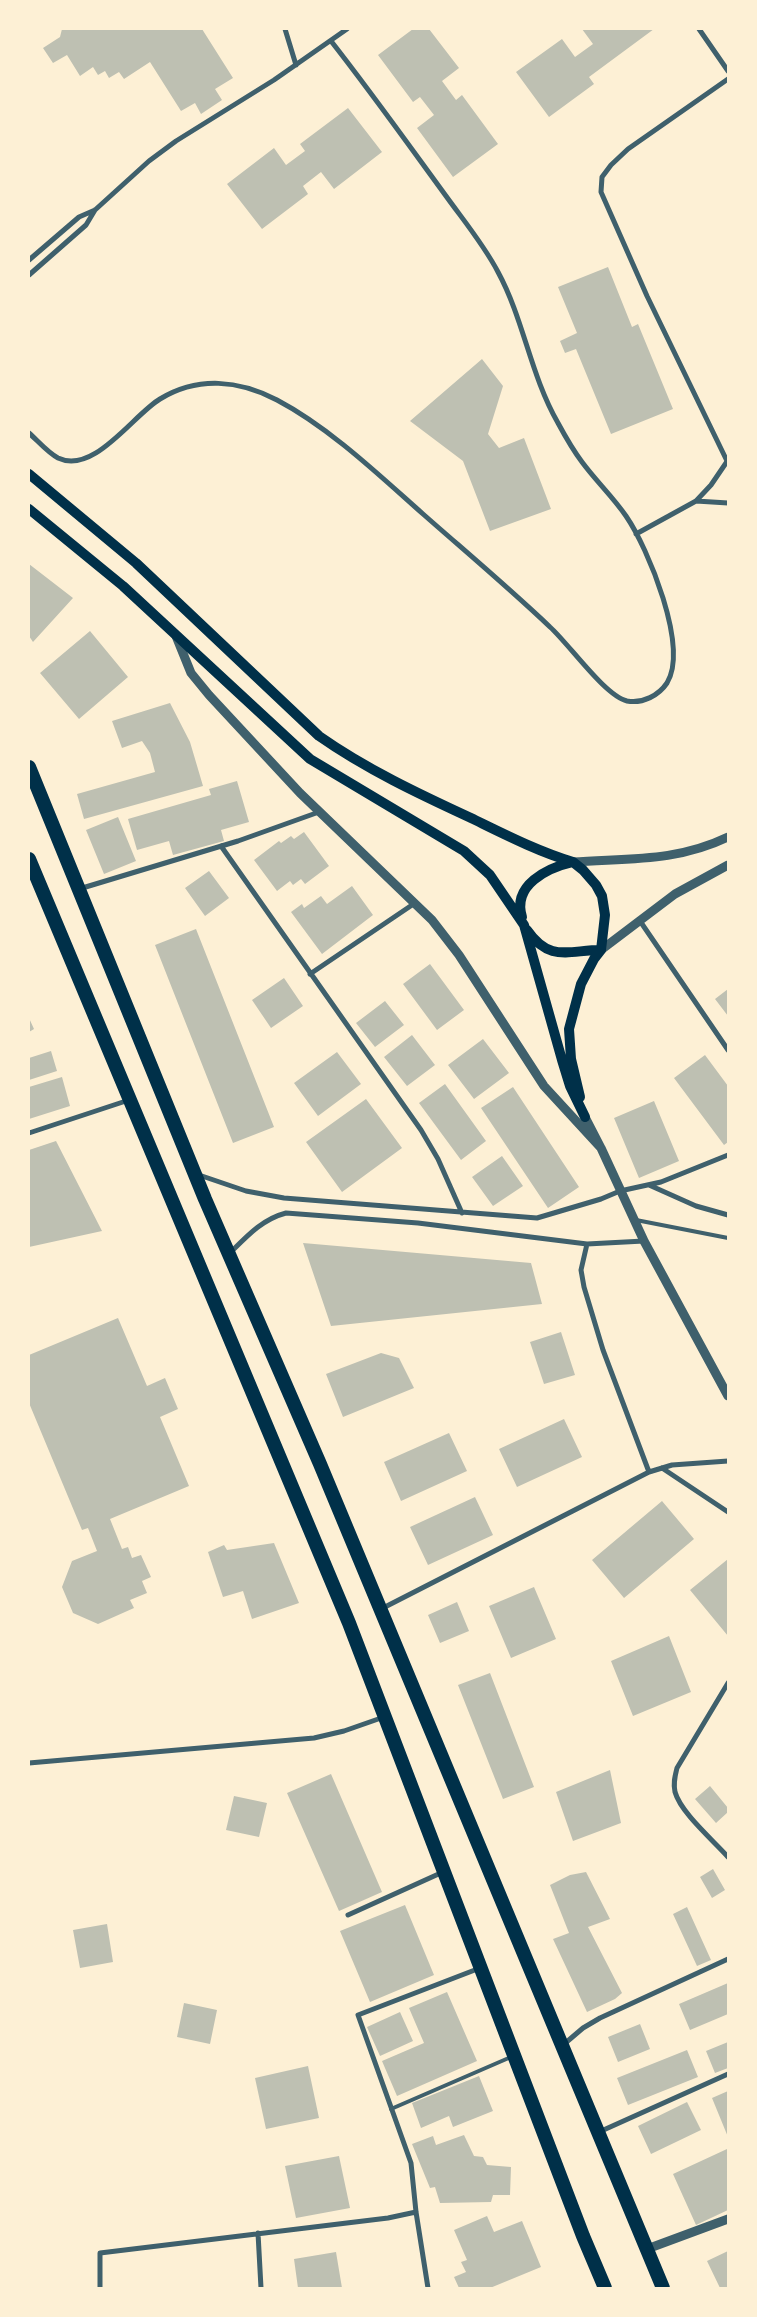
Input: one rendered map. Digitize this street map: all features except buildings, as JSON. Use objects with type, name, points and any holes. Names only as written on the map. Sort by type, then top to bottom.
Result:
[{"type":"highway","points":[[29,766],[228,1254],[320,1464],[663,2288]]},
{"type":"highway","points":[[29,859],[349,1623],[603,2288]]},
{"type":"main road","points":[[29,474],[136,563],[319,736],[341,751],[433,801],[544,853],[573,862],[590,878],[602,896],[604,925],[601,950],[581,984],[569,1029],[571,1060],[585,1117]]},
{"type":"main road","points":[[29,509],[123,586],[310,759],[464,851],[490,875],[538,942],[550,951],[564,954],[601,950]]},
{"type":"main road","points":[[573,862],[546,870],[534,879],[526,888],[520,911],[570,1086],[585,1117]]},
{"type":"street","points":[[285,29],[296,66]]},
{"type":"street","points":[[29,260],[79,218],[95,210],[149,161],[176,141],[296,66],[348,29]]},
{"type":"street","points":[[699,29],[728,71]]},
{"type":"street","points":[[29,433],[58,458],[73,461],[84,459],[114,440],[161,398],[180,389],[200,384],[225,382],[253,390],[279,401],[327,434],[386,482],[550,626],[612,692],[626,701],[639,701],[651,698],[662,690],[673,669],[673,654],[667,612],[650,564],[636,534],[615,502],[580,459],[552,412],[532,368],[510,296],[489,256],[380,104],[331,41]]},
{"type":"street","points":[[636,534],[696,501],[711,485],[728,460],[647,296],[601,192],[602,177],[611,165],[628,149],[728,79]]},
{"type":"street","points":[[29,275],[86,225],[95,210]]},
{"type":"street","points":[[696,501],[728,503]]},
{"type":"street","points":[[176,636],[191,673],[209,696],[319,812],[432,920],[459,955],[544,1086],[602,1148]]},
{"type":"street","points":[[78,889],[221,846],[319,812]]},
{"type":"street","points":[[573,862],[669,857],[688,853],[728,837]]},
{"type":"street","points":[[221,846],[420,1130],[438,1159],[462,1212]]},
{"type":"street","points":[[601,950],[676,894],[728,865]]},
{"type":"street","points":[[310,974],[415,903]]},
{"type":"street","points":[[640,921],[728,1050]]},
{"type":"street","points":[[29,1133],[130,1100]]},
{"type":"street","points":[[585,1117],[602,1148],[644,1240],[728,1396]]},
{"type":"street","points":[[195,1174],[246,1192],[284,1198],[538,1218],[593,1202],[620,1191],[661,1182],[728,1154]]},
{"type":"street","points":[[649,1185],[696,1206],[728,1214]]},
{"type":"street","points":[[228,1254],[272,1216],[286,1213],[418,1223],[587,1244],[644,1240]]},
{"type":"street","points":[[587,1244],[580,1270],[584,1287],[603,1350],[649,1472]]},
{"type":"street","points":[[380,1610],[649,1472],[662,1468],[728,1461]]},
{"type":"street","points":[[662,1468],[728,1512]]},
{"type":"street","points":[[728,1684],[677,1768],[674,1781],[675,1793],[684,1809],[728,1856]]},
{"type":"street","points":[[29,1764],[314,1738],[344,1731],[384,1716]]},
{"type":"street","points":[[348,1915],[444,1872]]},
{"type":"street","points":[[561,2046],[583,2028],[600,2018],[728,1959]]},
{"type":"street","points":[[428,2288],[416,2212],[411,2164],[358,2015],[480,1968]]},
{"type":"street","points":[[598,2132],[728,2074]]},
{"type":"street","points":[[100,2288],[100,2253],[388,2218],[416,2212]]},
{"type":"street","points":[[647,2248],[728,2219]]},
{"type":"street","points":[[258,2233],[261,2288]]},
{"type":"lane","points":[[634,1219],[728,1238]]},
{"type":"lane","points":[[391,2109],[514,2056]]}]
